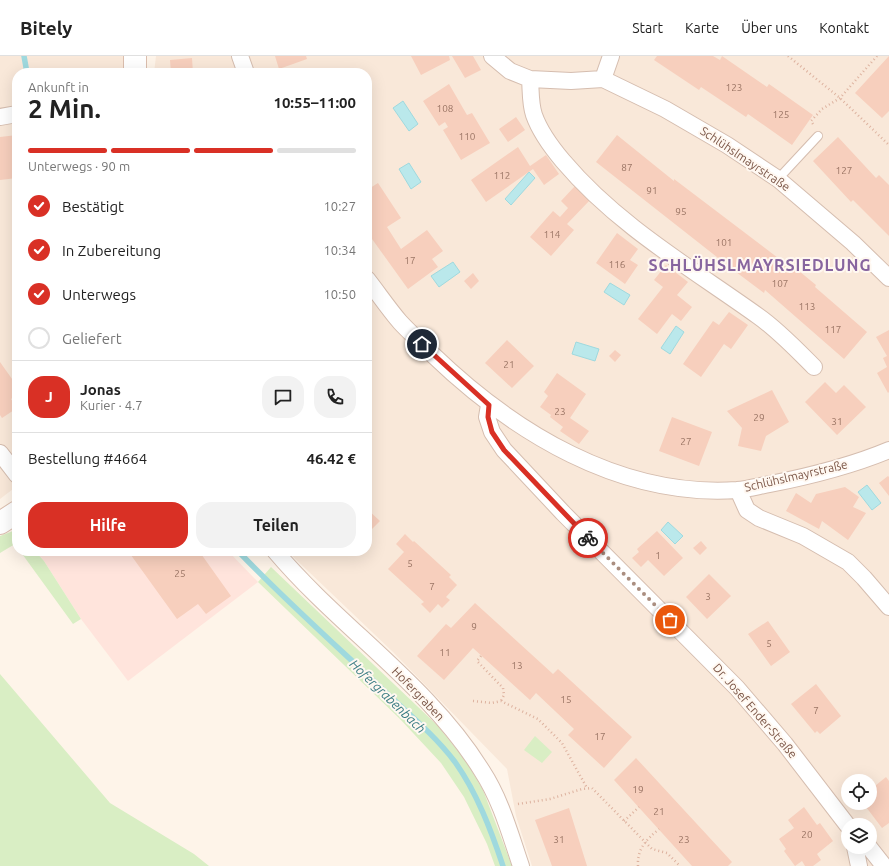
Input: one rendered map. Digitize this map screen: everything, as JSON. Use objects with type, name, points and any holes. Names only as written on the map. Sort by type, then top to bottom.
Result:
[{"type":"street","points":[[135,56],[135,68]]},
{"type":"street","points":[[240,56],[244,68]]},
{"type":"street","name":"Schlühslmayrstraße","points":[[492,56],[510,71],[530,79],[571,81],[603,79],[665,109],[727,145],[778,179],[853,243],[889,278]]},
{"type":"street","points":[[603,79],[611,56]]},
{"type":"street","points":[[530,79],[531,100],[534,116],[551,146],[576,176],[602,201],[691,271],[759,316],[814,366]]},
{"type":"street","points":[[0,117],[12,115]]},
{"type":"street","name":"Schlühslmayrstraße","points":[[372,286],[400,322],[444,365],[489,405],[520,426],[566,451],[640,481],[673,487],[707,490],[738,490],[830,470],[889,450]]},
{"type":"street","name":"Dr. Josef Ender-Straße","points":[[489,405],[488,417],[492,432],[504,450],[563,513],[737,688],[785,744],[842,818]]},
{"type":"street","points":[[0,453],[12,469]]},
{"type":"street","points":[[738,490],[747,510],[759,518],[803,536],[848,562],[889,607]]},
{"type":"street","points":[[0,523],[12,515]]},
{"type":"street","name":"Hofergraben","points":[[280,556],[320,598],[411,685],[459,737],[483,772],[500,807],[521,866]]},
{"type":"street","points":[[856,854],[859,866]]},
{"type":"street","points":[[875,854],[884,866]]},
{"type":"lane","points":[[778,179],[818,136]]},
{"type":"path","points":[[788,56],[840,98],[889,145]]},
{"type":"path","points":[[818,136],[811,121],[822,109],[840,98],[877,56]]},
{"type":"path","points":[[482,656],[477,661],[503,688],[504,695],[502,701]]},
{"type":"path","points":[[472,701],[492,703],[502,701],[538,720],[562,743],[587,788]]},
{"type":"path","points":[[500,807],[550,799],[587,788],[592,788],[644,842],[652,849],[667,854],[680,866]]},
{"type":"path","points":[[624,821],[639,807]]},
{"type":"path","points":[[638,866],[637,860],[644,842],[659,829]]},
{"type":"shaded area","points":[[0,56],[123,56],[123,68],[12,68],[12,490],[0,499]]},
{"type":"shaded area","points":[[156,56],[889,56],[889,866],[532,866],[516,816],[507,769],[393,652],[292,556],[372,556],[372,68],[155,68]]},
{"type":"shaded area","points":[[40,556],[233,556],[258,582],[128,681],[81,619]]},
{"type":"green space","points":[[12,531],[12,546],[0,553],[0,536]]},
{"type":"green space","points":[[24,556],[40,556],[44,561],[81,619],[73,624]]},
{"type":"green space","points":[[271,567],[437,725],[466,761],[483,790],[512,866],[495,866],[487,844],[464,797],[441,763],[400,719],[258,582]]},
{"type":"green space","points":[[0,674],[110,803],[194,854],[209,866],[0,866]]},
{"type":"green space","points":[[535,736],[552,752],[542,763],[524,750]]},
{"type":"water","points":[[403,101],[418,124],[409,131],[393,108]]},
{"type":"water","points":[[409,163],[421,182],[411,189],[399,169]]},
{"type":"water","points":[[529,172],[535,178],[511,205],[505,199]]},
{"type":"water","points":[[453,262],[460,272],[439,287],[431,276]]},
{"type":"water","points":[[610,283],[630,295],[624,305],[604,292]]},
{"type":"water","points":[[676,326],[684,332],[670,354],[661,348]]},
{"type":"water","points":[[576,342],[599,349],[595,361],[572,354]]},
{"type":"water","points":[[867,485],[881,503],[872,510],[858,492]]},
{"type":"water","points":[[668,522],[683,536],[675,544],[661,530]]},
{"type":"building","points":[[275,56],[306,56],[307,59],[279,68]]},
{"type":"building","points":[[411,56],[449,56],[450,60],[421,75]]},
{"type":"building","points":[[452,56],[473,56],[481,70],[465,78]]},
{"type":"building","points":[[657,56],[713,56],[720,60],[722,56],[767,87],[769,84],[813,115],[792,145],[748,114],[746,117],[701,87],[699,90],[654,60]]},
{"type":"building","points":[[889,56],[889,111],[882,118],[855,93]]},
{"type":"building","points":[[192,58],[193,68],[171,68],[170,60]]},
{"type":"building","points":[[449,84],[467,115],[472,113],[490,143],[461,160],[443,130],[448,127],[445,122],[439,126],[423,101]]},
{"type":"building","points":[[516,117],[525,130],[508,142],[499,129]]},
{"type":"building","points":[[617,135],[674,181],[674,179],[786,264],[788,262],[816,285],[815,287],[867,332],[844,359],[765,290],[764,293],[596,162]]},
{"type":"building","points":[[12,136],[12,179],[0,180],[0,137]]},
{"type":"building","points":[[838,137],[876,178],[879,175],[889,185],[889,236],[853,200],[851,202],[813,161]]},
{"type":"building","points":[[518,147],[530,166],[546,155],[559,174],[544,185],[533,169],[486,202],[471,180]]},
{"type":"building","points":[[378,183],[401,218],[387,227],[401,249],[427,230],[443,251],[432,259],[438,267],[408,289],[372,239],[372,187]]},
{"type":"building","points":[[575,186],[590,200],[567,224],[574,230],[551,256],[530,237],[553,211],[560,217],[568,208],[561,201]]},
{"type":"building","points":[[617,233],[638,249],[630,260],[638,265],[625,284],[596,263]]},
{"type":"building","points":[[666,265],[688,282],[677,295],[692,307],[681,321],[672,314],[657,334],[638,319],[663,287],[654,280]]},
{"type":"building","points":[[473,273],[479,281],[471,289],[464,281]]},
{"type":"building","points":[[729,312],[748,325],[731,349],[724,344],[701,377],[683,364],[713,321],[719,325]]},
{"type":"building","points":[[889,330],[888,393],[877,373],[887,367],[883,358],[887,356],[876,337]]},
{"type":"building","points":[[507,340],[534,366],[512,388],[485,363]]},
{"type":"building","points":[[615,350],[621,355],[615,362],[609,356]]},
{"type":"building","points":[[0,362],[12,379],[12,411],[2,418],[0,415]]},
{"type":"building","points":[[557,373],[586,394],[570,418],[589,431],[579,444],[560,431],[563,427],[540,407],[548,396],[544,392]]},
{"type":"building","points":[[825,382],[836,393],[844,385],[866,407],[837,435],[805,402]]},
{"type":"building","points":[[772,390],[789,422],[766,436],[761,451],[738,446],[742,428],[727,411]]},
{"type":"building","points":[[672,417],[712,432],[699,466],[659,451]]},
{"type":"building","points":[[888,476],[889,477],[889,496],[879,483]]},
{"type":"building","points":[[845,487],[859,497],[853,507],[866,513],[848,540],[822,521],[819,529],[786,511],[796,493],[811,503],[816,494]]},
{"type":"building","points":[[372,514],[380,521],[372,529]]},
{"type":"building","points":[[657,531],[683,558],[664,576],[648,560],[641,567],[632,558],[639,552],[637,549]]},
{"type":"building","points":[[405,534],[451,575],[449,577],[457,585],[446,597],[450,600],[442,608],[438,604],[430,613],[421,604],[424,602],[388,569],[404,552],[396,544]]},
{"type":"building","points":[[701,541],[707,548],[700,555],[693,548]]},
{"type":"building","points":[[132,556],[203,556],[231,596],[206,614],[198,604],[177,619]]},
{"type":"building","points":[[709,574],[731,596],[707,619],[686,597]]},
{"type":"building","points":[[475,603],[553,674],[558,669],[632,737],[604,768],[568,735],[574,729],[536,693],[530,700],[473,648],[444,680],[417,656],[446,624],[451,628]]},
{"type":"building","points":[[768,621],[790,652],[771,666],[748,634]]},
{"type":"building","points":[[816,684],[841,716],[820,734],[817,731],[815,733],[791,704]]},
{"type":"building","points":[[636,758],[732,862],[728,866],[692,866],[614,780]]},
{"type":"building","points":[[886,777],[889,781],[889,823],[882,828],[877,821],[877,818],[874,818],[868,810],[877,810],[877,784]]},
{"type":"building","points":[[804,807],[817,825],[820,823],[833,841],[817,854],[821,860],[813,866],[805,866],[802,861],[795,866],[784,851],[786,849],[779,839],[794,828],[788,820]]},
{"type":"building","points":[[569,808],[587,866],[552,866],[535,820]]},
{"type":"waterway","name":"Hofergrabenbach","points":[[24,56],[26,68]]},
{"type":"waterway","name":"Hofergrabenbach","points":[[243,556],[418,722],[447,752],[463,774],[477,799],[494,839],[503,866]]},
{"type":"way so far","points":[[588,538],[670,620]]},
{"type":"district","name":"SCHLÜHSLMAYRSIEDLUNG","points":[[760,265]]},
{"type":"route","points":[[422,344],[489,405],[488,417],[492,432],[504,450],[588,538]]}]
